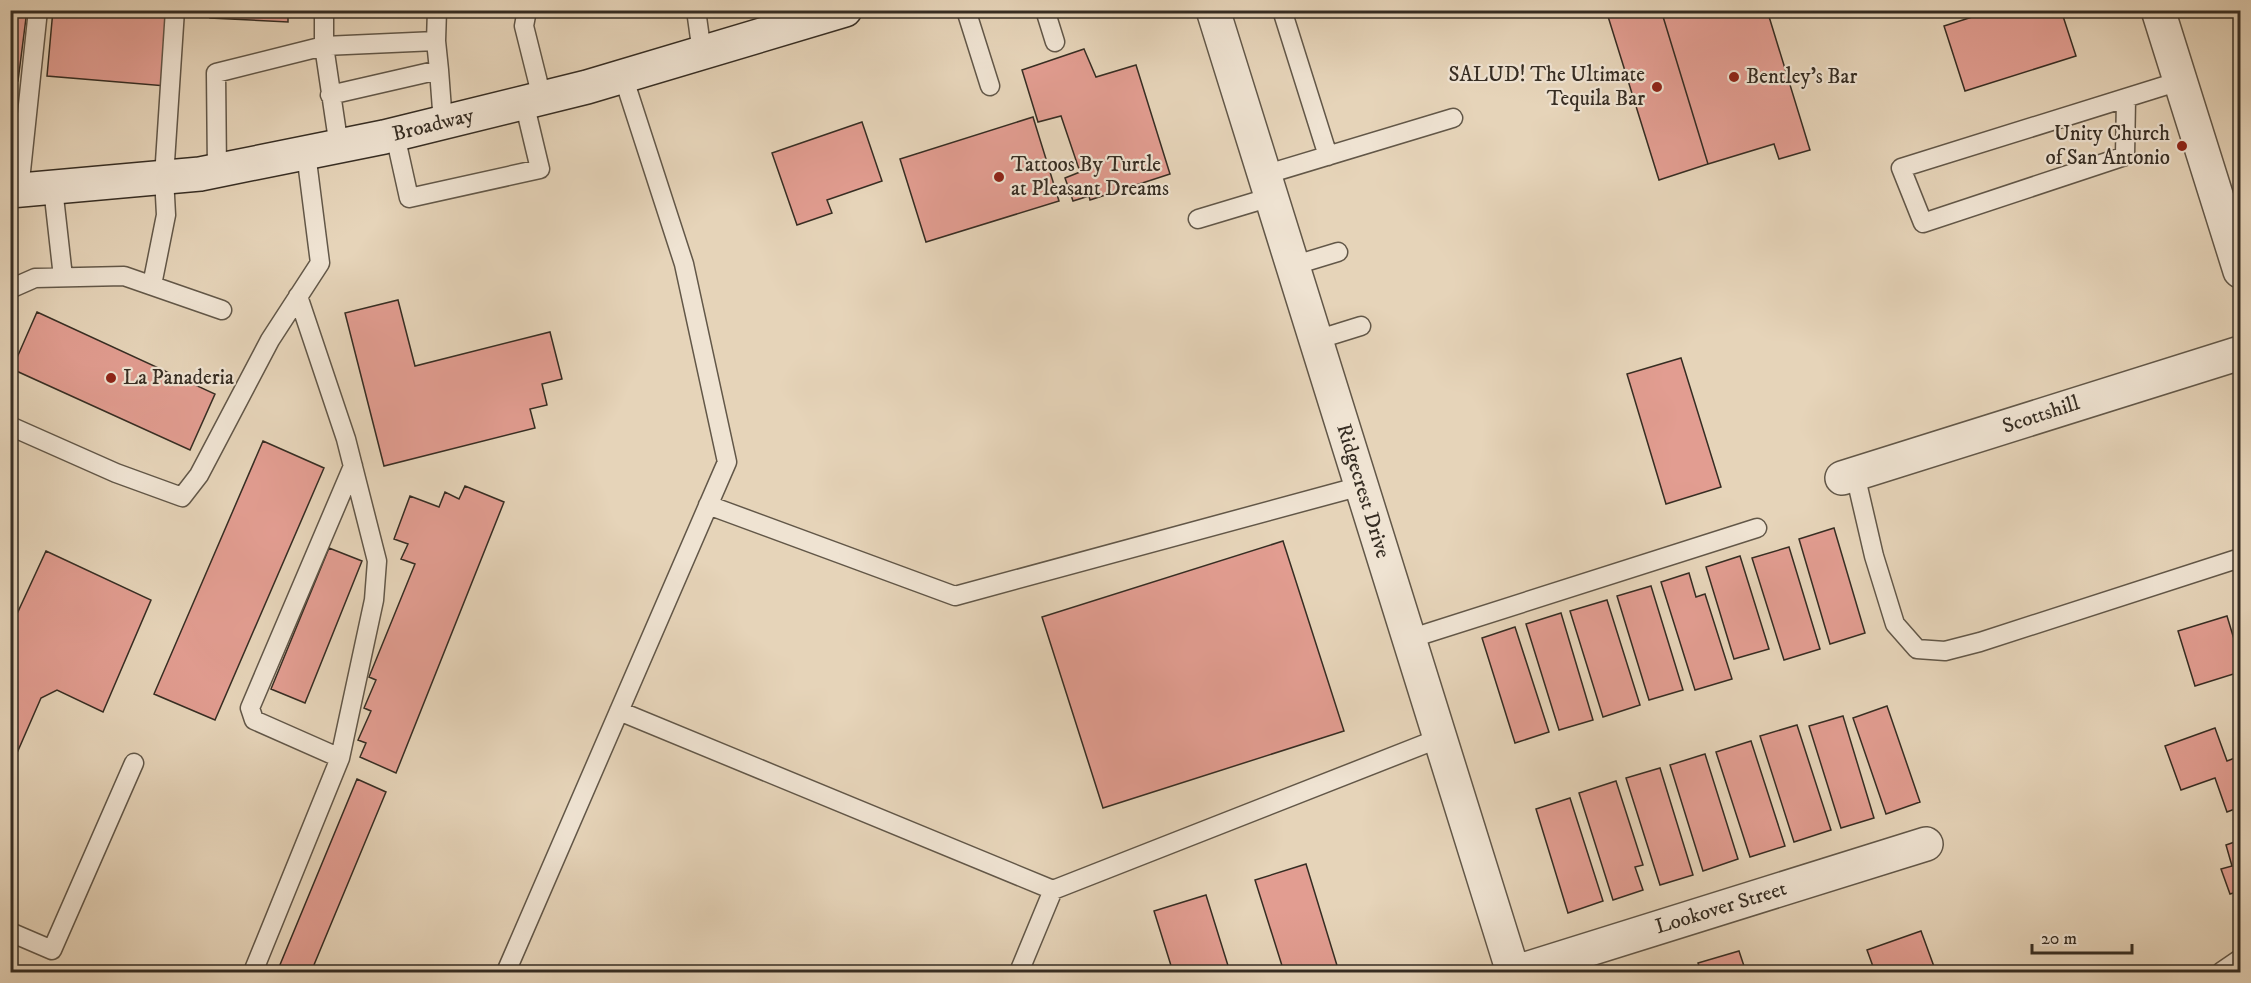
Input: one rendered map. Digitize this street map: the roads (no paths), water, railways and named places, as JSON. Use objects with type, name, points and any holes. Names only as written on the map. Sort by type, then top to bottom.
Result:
[{"type":"street","name":"Ridgecrest Drive","points":[[1213,10],[1515,972]]},
{"type":"street","points":[[2158,10],[2180,81],[2234,224],[2241,271]]},
{"type":"street","name":"Broadway","points":[[15,191],[217,171],[395,135],[624,76],[842,11]]},
{"type":"street","name":"Scottshill","points":[[1848,476],[2241,353]]},
{"type":"street","name":"Lookover Street","points":[[1515,972],[1926,844]]},
{"type":"lane","points":[[15,191],[38,10]]},
{"type":"lane","points":[[152,285],[166,215],[164,177],[175,10]]},
{"type":"lane","points":[[324,10],[324,45],[339,147]]},
{"type":"lane","points":[[437,10],[436,41],[443,123]]},
{"type":"lane","points":[[395,135],[410,198],[540,169],[524,27],[527,10]]},
{"type":"lane","points":[[696,10],[702,53]]},
{"type":"lane","points":[[966,10],[990,86]]},
{"type":"lane","points":[[1045,10],[1055,42]]},
{"type":"lane","points":[[1282,10],[1328,156]]},
{"type":"lane","points":[[217,171],[216,73],[324,45],[436,41]]},
{"type":"lane","points":[[330,95],[439,70]]},
{"type":"lane","points":[[506,972],[727,462],[684,264],[624,76]]},
{"type":"lane","points":[[2127,99],[2125,156],[1923,223],[1901,168],[2180,81]]},
{"type":"lane","points":[[1198,219],[1328,156],[1453,118]]},
{"type":"lane","points":[[10,426],[116,473],[182,497],[199,475],[270,340],[320,263],[306,153]]},
{"type":"lane","points":[[53,188],[63,277]]},
{"type":"lane","points":[[1292,266],[1338,252]]},
{"type":"lane","points":[[10,289],[35,278],[124,276],[222,310]]},
{"type":"lane","points":[[253,972],[340,758],[374,600],[377,561],[353,466],[298,297]]},
{"type":"lane","points":[[1316,340],[1361,326]]},
{"type":"lane","points":[[340,758],[254,720],[250,708],[353,466]]},
{"type":"lane","points":[[1848,476],[1895,624],[1917,649],[1945,651],[1980,642],[2241,558]]},
{"type":"lane","points":[[708,505],[955,596],[1361,486]]},
{"type":"lane","points":[[1409,639],[1757,528]]},
{"type":"lane","points":[[620,711],[1053,890],[1440,738]]},
{"type":"lane","points":[[10,932],[52,950],[134,763]]},
{"type":"lane","points":[[1019,972],[1053,890]]},
{"type":"lane","points":[[2221,972],[2241,959]]},
{"type":"place","name":"Bentley's Bar","points":[[1734,77]]},
{"type":"place","name":"SALUD! The Ultimate Tequila Bar","points":[[1657,87]]},
{"type":"place","name":"Unity Church of San Antonio","points":[[2182,146]]},
{"type":"place","name":"Tattoos By Turtle at Pleasant Dreams","points":[[999,177]]},
{"type":"place","name":"La Panaderia","points":[[111,378]]}]
